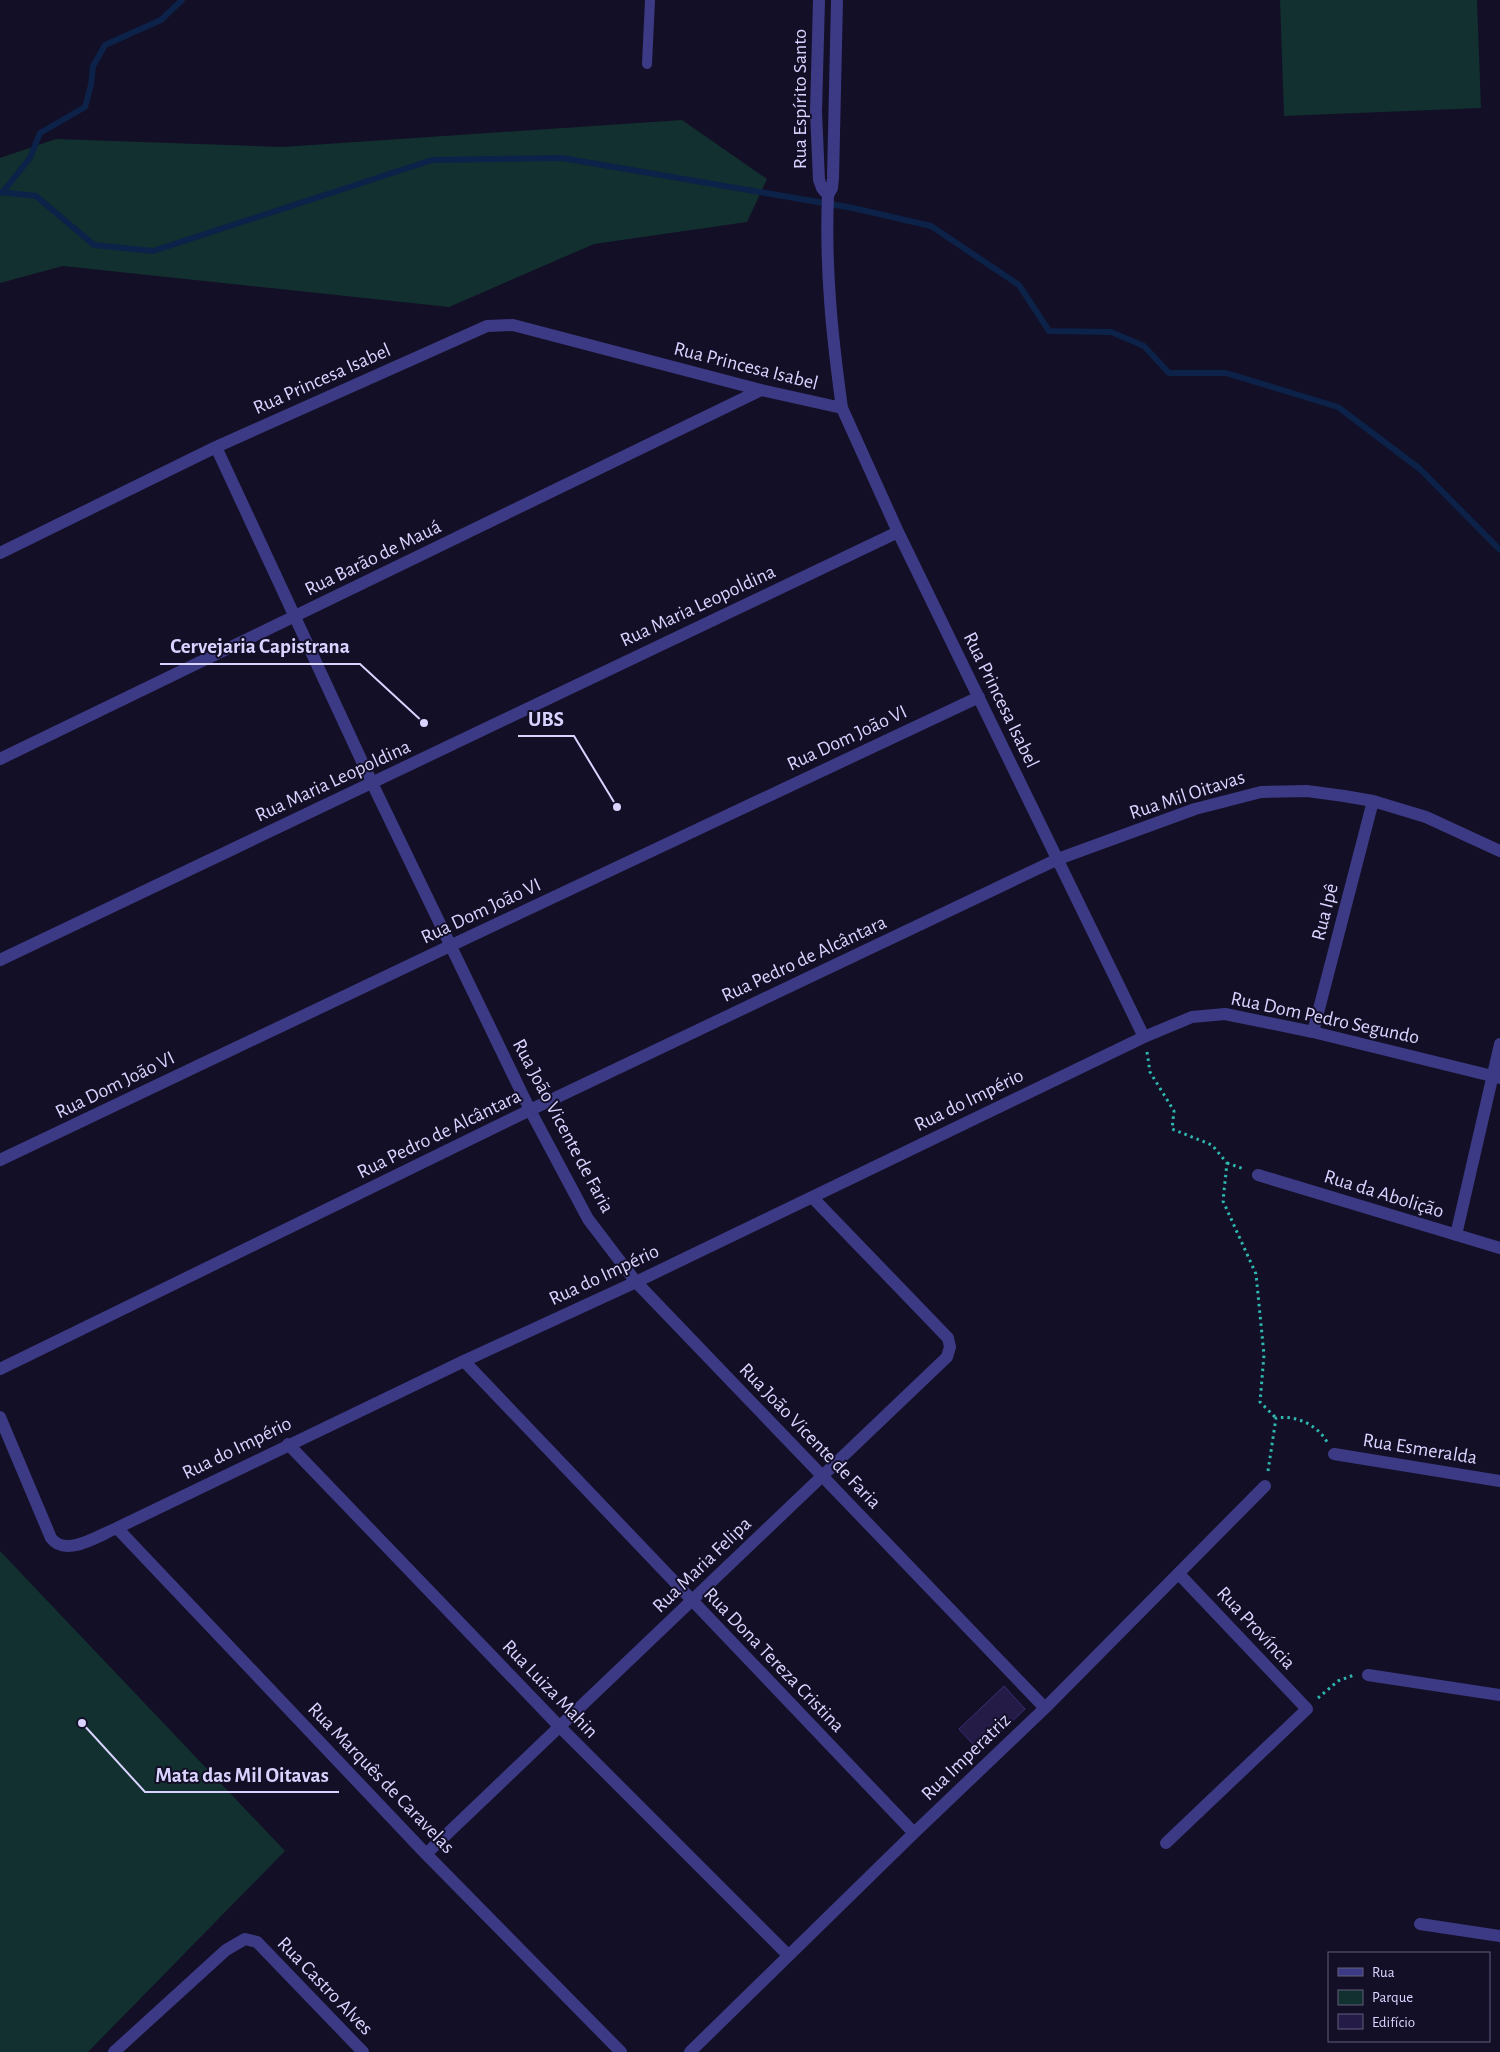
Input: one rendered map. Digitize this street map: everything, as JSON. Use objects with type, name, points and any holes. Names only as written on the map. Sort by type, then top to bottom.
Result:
[{"type":"street","name":"Rua Espírito Santo","points":[[819,0],[816,112],[819,180],[828,197]]},
{"type":"street","name":"Rua Espírito Santo","points":[[838,0],[833,178],[832,188],[828,197],[828,221],[829,301],[842,408]]},
{"type":"street","name":"Rua Princesa Isabel","points":[[0,553],[216,447],[472,331],[498,324],[513,325],[761,390],[842,408],[898,532],[1144,1037]]},
{"type":"street","name":"Rua Barão de Mauá","points":[[0,759],[761,390]]},
{"type":"street","name":"Rua João Vicente de Faria","points":[[216,447],[372,783],[452,945],[530,1110],[588,1219],[636,1282],[1045,1708]]},
{"type":"street","name":"Rua Maria Leopoldina","points":[[0,960],[898,532]]},
{"type":"street","name":"Rua Dom João VI","points":[[0,1160],[979,697]]},
{"type":"street","name":"Rua Mil Oitavas","points":[[1058,859],[1195,810],[1261,792],[1307,791],[1373,801],[1426,817],[1500,851]]},
{"type":"street","name":"Rua Ipê","points":[[1313,1032],[1373,801]]},
{"type":"street","name":"Rua Pedro de Alcântara","points":[[0,1369],[530,1110],[1058,859]]},
{"type":"street","name":"Rua Dom Pedro Segundo","points":[[1144,1037],[1182,1020],[1202,1015],[1225,1014],[1313,1032],[1496,1077]]},
{"type":"street","name":"Rua do Império","points":[[0,1417],[51,1538],[55,1543],[62,1546],[77,1544],[117,1528],[288,1444],[636,1282],[1144,1037]]},
{"type":"street","points":[[1456,1235],[1496,1077],[1500,1044]]},
{"type":"street","name":"Rua da Abolição","points":[[1258,1175],[1500,1248]]},
{"type":"street","name":"Rua Maria Felipa","points":[[426,1854],[947,1357],[950,1347],[948,1338],[812,1197]]},
{"type":"street","name":"Rua Dona Tereza Cristina","points":[[464,1361],[914,1833]]},
{"type":"street","name":"Rua Luiza Mahin","points":[[288,1444],[559,1726],[788,1955]]},
{"type":"street","name":"Rua Esmeralda","points":[[1334,1454],[1500,1481]]},
{"type":"street","name":"Rua Imperatriz","points":[[690,2052],[1045,1708],[1265,1486]]},
{"type":"street","name":"Rua Marquês de Caravelas","points":[[117,1528],[426,1854],[621,2052]]},
{"type":"street","name":"Rua Província","points":[[1179,1574],[1307,1709]]},
{"type":"street","points":[[1368,1675],[1500,1694]]},
{"type":"street","points":[[1166,1843],[1307,1709]]},
{"type":"street","points":[[1420,1924],[1500,1936]]},
{"type":"street","name":"Rua Castro Alves","points":[[114,2052],[232,1945],[245,1939],[254,1940],[260,1945],[363,2052]]},
{"type":"lane","points":[[647,64],[650,0]]},
{"type":"path","points":[[1144,1037],[1150,1072],[1174,1111],[1172,1129],[1212,1145],[1226,1163],[1223,1201],[1256,1274],[1264,1354],[1260,1402],[1276,1418]]},
{"type":"path","points":[[1276,1418],[1286,1416],[1308,1424],[1322,1433],[1334,1454]]},
{"type":"path","points":[[1265,1486],[1276,1418]]},
{"type":"path","points":[[1307,1709],[1338,1681],[1352,1675],[1368,1675]]},
{"type":"green space","points":[[1280,0],[1477,0],[1481,108],[1284,116]]},
{"type":"green space","points":[[682,120],[767,179],[747,222],[594,244],[449,307],[63,266],[0,283],[0,158],[56,139],[282,147]]},
{"type":"green space","points":[[0,1551],[285,1851],[88,2052],[0,2052]]},
{"type":"building","points":[[1004,1686],[1025,1709],[980,1752],[959,1729]]},
{"type":"waterway","points":[[2,193],[30,158],[40,133],[85,107],[91,85],[93,66],[105,45],[161,20],[182,0]]},
{"type":"waterway","points":[[0,192],[36,196],[94,245],[153,251],[432,160],[562,158],[853,208],[931,226],[1019,285],[1049,331],[1111,332],[1144,346],[1169,373],[1226,373],[1338,407],[1420,469],[1500,550]]},
{"type":"place","name":"Cervejaria Capistrana","points":[[424,723]]},
{"type":"place","name":"UBS","points":[[617,807]]},
{"type":"place","name":"Mata das Mil Oitavas","points":[[82,1723]]}]
